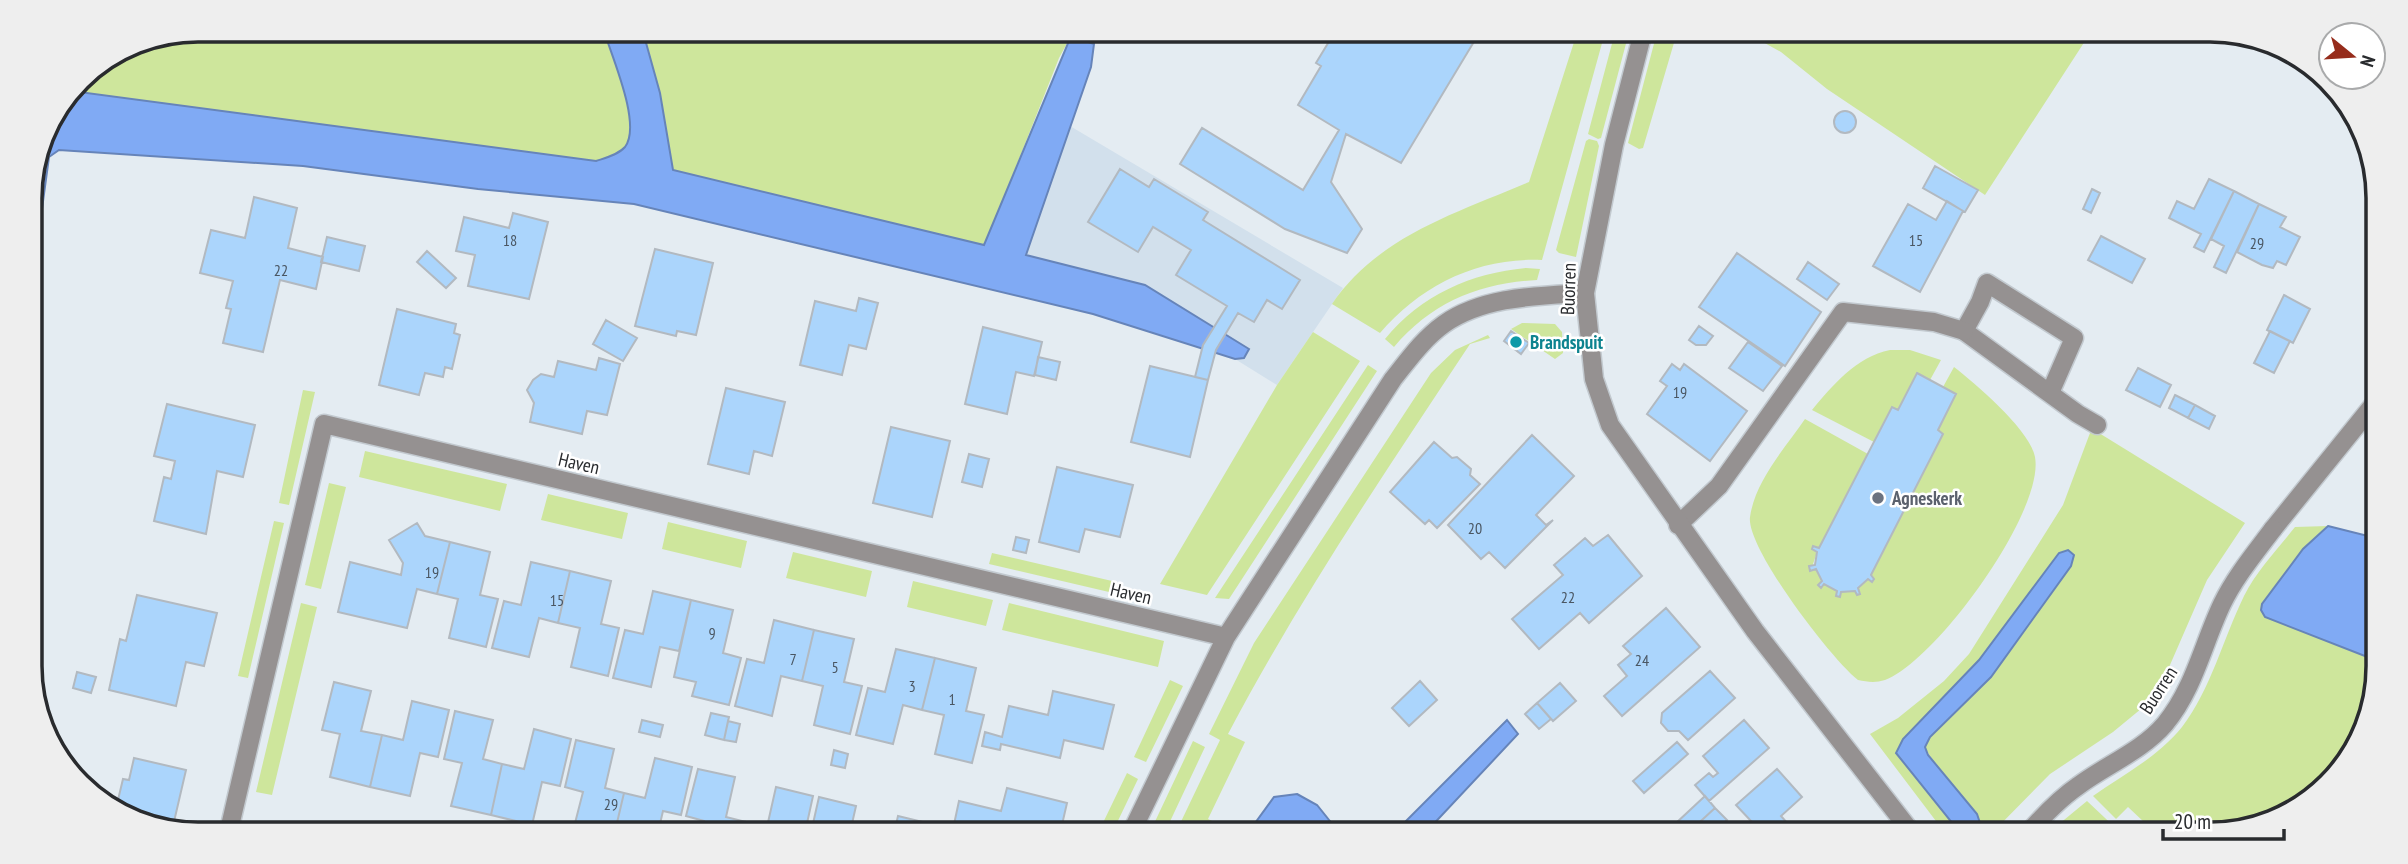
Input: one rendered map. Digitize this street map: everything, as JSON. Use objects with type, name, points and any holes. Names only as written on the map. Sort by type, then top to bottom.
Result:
[{"type":"street","name":"Buorren","points":[[1640,42],[1605,182],[1585,293],[1594,379],[1610,425],[1678,525],[1755,631],[1903,822]]},
{"type":"street","points":[[1964,331],[1987,283],[2074,338],[2050,393]]},
{"type":"street","points":[[1136,822],[1226,637],[1393,379],[1416,348],[1445,323],[1489,305],[1536,296],[1585,293]]},
{"type":"street","points":[[1678,525],[1718,486],[1843,312],[1934,322],[1964,331],[2097,425]]},
{"type":"street","name":"Buorren","points":[[2037,822],[2077,786],[2131,752],[2164,725],[2189,683],[2222,603],[2244,568],[2366,414]]},
{"type":"street","name":"Haven","points":[[231,822],[324,424],[1226,637]]},
{"type":"shaded area","points":[[1070,126],[1343,288],[1277,385],[1235,359],[1244,358],[1248,349],[1025,255]]},
{"type":"green space","points":[[608,42],[628,107],[629,137],[622,150],[596,161],[83,93],[120,63],[148,50],[178,43]]},
{"type":"green space","points":[[646,42],[1068,42],[985,245],[673,170],[660,93]]},
{"type":"green space","points":[[1574,42],[1602,42],[1542,260],[1495,263],[1452,277],[1414,301],[1380,333],[1332,304],[1372,261],[1396,244],[1447,216],[1529,182]]},
{"type":"green space","points":[[1612,42],[1626,42],[1601,138],[1588,134]]},
{"type":"green space","points":[[1654,42],[1674,42],[1643,148],[1639,149],[1628,143]]},
{"type":"green space","points":[[1763,42],[2084,42],[1985,195],[1827,89],[1781,52]]},
{"type":"green space","points":[[1586,141],[1597,141],[1599,146],[1576,257],[1556,250]]},
{"type":"green space","points":[[1526,268],[1540,269],[1537,280],[1496,285],[1458,298],[1424,318],[1394,347],[1385,339],[1414,310],[1448,289],[1486,275]]},
{"type":"green space","points":[[1522,323],[1555,324],[1562,332],[1563,353],[1555,359],[1511,329]]},
{"type":"green space","points":[[1313,332],[1360,361],[1207,595],[1160,584],[1277,385]]},
{"type":"green space","points":[[1488,335],[1490,338],[1470,344],[1375,488],[1255,684],[1228,734],[1245,742],[1208,819],[1214,822],[1181,822],[1220,740],[1209,734],[1254,643],[1431,373],[1455,350]]},
{"type":"green space","points":[[1890,350],[1910,350],[1941,360],[1930,380],[1917,374],[1898,410],[1892,407],[1874,442],[1812,410],[1856,365]]},
{"type":"green space","points":[[1368,365],[1377,371],[1229,599],[1215,598]]},
{"type":"green space","points":[[1954,367],[2001,408],[2023,434],[2035,457],[2034,481],[2023,512],[2005,546],[1958,615],[1931,645],[1906,667],[1882,681],[1858,680],[1811,628],[1776,577],[1752,532],[1750,517],[1753,504],[1764,478],[1805,419],[1868,454],[1819,548],[1813,546],[1812,549],[1817,552],[1811,570],[1816,569],[1822,581],[1819,586],[1821,588],[1824,584],[1837,591],[1836,596],[1840,597],[1841,592],[1855,591],[1857,595],[1860,594],[1858,588],[1868,579],[1872,582],[1874,579],[1871,575],[1943,434],[1938,430],[1956,394],[1943,387]]},
{"type":"green space","points":[[303,390],[315,392],[289,505],[279,503]]},
{"type":"green space","points":[[2090,433],[2099,433],[2245,523],[2207,580],[2163,681],[2147,704],[2113,732],[2050,774],[2003,822],[1974,822],[1924,747],[1930,737],[1991,677],[2071,566],[1903,739],[1953,822],[1937,822],[1870,734],[1898,718],[1944,681],[1969,654],[2063,505]]},
{"type":"green space","points":[[365,451],[507,484],[500,511],[359,477]]},
{"type":"green space","points":[[329,483],[346,487],[321,589],[305,585]]},
{"type":"green space","points":[[548,494],[628,513],[622,539],[541,520]]},
{"type":"green space","points":[[274,521],[284,523],[248,678],[238,676]]},
{"type":"green space","points":[[668,522],[747,541],[741,568],[662,549]]},
{"type":"green space","points":[[2328,526],[2303,549],[2262,603],[2261,610],[2265,617],[2366,656],[2363,696],[2358,716],[2345,744],[2334,761],[2305,790],[2260,814],[2220,822],[2144,822],[2128,807],[2116,819],[2093,796],[2152,756],[2182,727],[2201,697],[2249,587],[2295,527]]},
{"type":"green space","points":[[793,552],[872,571],[866,597],[786,578]]},
{"type":"green space","points":[[992,553],[1112,581],[1109,592],[989,564]]},
{"type":"green space","points":[[913,581],[993,600],[986,626],[907,607]]},
{"type":"green space","points":[[301,603],[317,607],[272,795],[256,792]]},
{"type":"green space","points":[[1009,603],[1164,641],[1158,667],[1002,630]]},
{"type":"green space","points":[[1170,680],[1183,686],[1146,762],[1134,757]]},
{"type":"green space","points":[[1193,741],[1205,747],[1170,822],[1155,822]]},
{"type":"green space","points":[[1127,773],[1138,779],[1117,822],[1103,822]]},
{"type":"green space","points":[[2087,801],[2109,822],[2062,822]]},
{"type":"water","points":[[608,42],[646,42],[660,93],[673,170],[984,245],[1069,42],[1094,44],[1091,67],[1026,255],[1145,285],[1249,349],[1244,358],[1235,359],[1093,314],[634,204],[478,189],[303,166],[59,150],[49,157],[42,209],[43,178],[54,138],[68,111],[83,93],[596,161],[622,150],[629,137],[630,123],[624,90]]},
{"type":"water","points":[[2328,526],[2366,536],[2366,656],[2265,617],[2261,610],[2262,604],[2303,549]]},
{"type":"water","points":[[2068,550],[2074,555],[2071,566],[1991,677],[1930,737],[1925,747],[1928,755],[1977,814],[1980,822],[1951,822],[1896,753],[1903,739],[1979,660],[2059,553]]},
{"type":"water","points":[[1507,720],[1518,734],[1435,822],[1405,822]]},
{"type":"water","points":[[1297,794],[1317,805],[1331,822],[1256,822],[1274,797]]},
{"type":"building","points":[[1329,42],[1474,42],[1401,163],[1346,134],[1331,182],[1362,229],[1347,253],[1285,229],[1180,164],[1202,128],[1303,190],[1339,130],[1298,105],[1321,66],[1316,63]]},
{"type":"building","points":[[1845,111],[1853,114],[1856,122],[1853,130],[1845,133],[1837,130],[1834,122],[1837,114]]},
{"type":"building","points":[[1935,166],[1978,190],[1965,212],[1923,188]]},
{"type":"building","points":[[1120,169],[1149,187],[1154,179],[1208,212],[1203,220],[1300,280],[1282,309],[1267,300],[1254,322],[1238,313],[1216,350],[1208,380],[1195,377],[1203,345],[1227,306],[1176,275],[1191,250],[1153,227],[1138,252],[1088,222]]},
{"type":"building","points":[[2209,179],[2234,191],[2204,252],[2194,247],[2201,234],[2169,218],[2177,201],[2194,209]]},
{"type":"building","points":[[2092,189],[2100,193],[2091,213],[2083,209]]},
{"type":"building","points":[[2234,191],[2259,204],[2226,273],[2214,267],[2224,246],[2211,239]]},
{"type":"building","points":[[254,197],[297,208],[288,248],[323,257],[316,289],[280,280],[263,352],[223,343],[231,309],[226,308],[233,281],[200,273],[211,230],[245,238]]},
{"type":"building","points":[[1947,201],[1963,211],[1920,292],[1873,266],[1908,204],[1936,220]]},
{"type":"building","points":[[2259,204],[2286,217],[2280,227],[2300,237],[2286,265],[2277,261],[2273,268],[2237,252]]},
{"type":"building","points":[[513,213],[548,222],[529,299],[468,286],[475,255],[456,251],[464,217],[509,228]]},
{"type":"building","points":[[2101,236],[2145,259],[2132,283],[2088,260]]},
{"type":"building","points":[[327,237],[365,246],[359,271],[321,262]]},
{"type":"building","points":[[655,249],[713,263],[696,335],[677,331],[676,336],[635,326]]},
{"type":"building","points":[[427,251],[456,278],[446,288],[417,262]]},
{"type":"building","points":[[1737,253],[1821,312],[1785,366],[1699,307]]},
{"type":"building","points":[[1808,262],[1839,284],[1827,300],[1797,279]]},
{"type":"building","points":[[2284,295],[2310,309],[2293,343],[2267,330]]},
{"type":"building","points":[[859,298],[878,303],[866,349],[849,345],[842,375],[800,365],[815,301],[856,311]]},
{"type":"building","points":[[397,309],[456,324],[454,333],[460,335],[452,369],[445,367],[443,377],[425,373],[419,395],[379,385]]},
{"type":"building","points":[[606,320],[637,338],[623,361],[593,344]]},
{"type":"building","points":[[1699,326],[1713,336],[1706,345],[1696,345],[1689,340]]},
{"type":"building","points":[[983,327],[1042,342],[1034,376],[1016,372],[1007,414],[965,404]]},
{"type":"building","name":"Brandspuit","points":[[1511,331],[1529,343],[1521,354],[1504,341]]},
{"type":"building","points":[[2270,331],[2290,341],[2274,373],[2254,363]]},
{"type":"building","points":[[1748,342],[1782,366],[1763,391],[1729,368]]},
{"type":"building","points":[[1038,357],[1060,362],[1056,380],[1035,375]]},
{"type":"building","points":[[599,358],[620,364],[607,415],[587,411],[582,434],[530,422],[534,403],[527,390],[533,380],[541,374],[554,377],[558,361],[596,370]]},
{"type":"building","points":[[1672,364],[1680,370],[1684,364],[1747,411],[1710,461],[1647,414],[1667,386],[1660,381]]},
{"type":"building","points":[[1150,366],[1208,380],[1190,457],[1131,442]]},
{"type":"building","points":[[2138,368],[2171,385],[2160,407],[2126,390]]},
{"type":"building","name":"Agneskerk","points":[[1917,373],[1956,394],[1938,430],[1943,434],[1871,575],[1874,579],[1872,582],[1868,579],[1858,588],[1860,594],[1857,595],[1855,591],[1841,592],[1840,597],[1836,596],[1837,591],[1824,584],[1821,588],[1818,585],[1822,581],[1816,569],[1810,571],[1809,566],[1815,565],[1817,552],[1812,549],[1813,546],[1819,548],[1892,407],[1898,410]]},
{"type":"building","points":[[726,388],[785,402],[772,456],[754,451],[749,474],[708,464]]},
{"type":"building","points":[[2175,395],[2195,405],[2188,418],[2169,408]]},
{"type":"building","points":[[167,404],[255,425],[243,477],[217,471],[206,534],[154,521],[164,477],[171,479],[175,461],[154,456]]},
{"type":"building","points":[[2195,405],[2215,416],[2209,429],[2188,418]]},
{"type":"building","points":[[891,427],[950,441],[932,517],[873,503]]},
{"type":"building","points":[[1532,435],[1574,476],[1536,515],[1546,525],[1553,520],[1505,568],[1489,552],[1481,559],[1448,525]]},
{"type":"building","points":[[1434,442],[1452,458],[1457,457],[1471,469],[1470,475],[1480,484],[1437,528],[1429,520],[1425,524],[1390,492]]},
{"type":"building","points":[[969,454],[989,459],[982,487],[962,482]]},
{"type":"building","points":[[1057,467],[1133,485],[1120,537],[1085,529],[1079,552],[1039,542]]},
{"type":"building","points":[[417,523],[425,536],[450,542],[437,594],[417,589],[407,628],[338,612],[350,562],[401,575],[403,563],[389,540]]},
{"type":"building","points":[[1608,535],[1642,576],[1589,623],[1580,613],[1539,649],[1512,619],[1563,575],[1554,565],[1585,538],[1593,546]]},
{"type":"building","points":[[1016,537],[1029,540],[1026,553],[1013,550]]},
{"type":"building","points":[[450,542],[490,552],[480,595],[498,599],[486,647],[449,638],[458,599],[437,594]]},
{"type":"building","points":[[531,562],[570,571],[558,623],[539,618],[529,657],[492,648],[504,601],[521,605]]},
{"type":"building","points":[[570,571],[611,581],[601,624],[619,628],[608,676],[571,667],[580,628],[558,623]]},
{"type":"building","points":[[653,591],[691,600],[679,651],[660,647],[651,687],[613,678],[625,630],[643,634]]},
{"type":"building","points":[[137,595],[217,613],[204,666],[186,662],[176,706],[109,690],[120,639],[126,641]]},
{"type":"building","points":[[691,600],[733,610],[723,653],[741,658],[729,705],[692,696],[696,682],[674,677]]},
{"type":"building","points":[[1666,608],[1700,647],[1622,716],[1604,696],[1627,676],[1618,665],[1631,654],[1623,646]]},
{"type":"building","points":[[774,620],[814,630],[802,681],[781,676],[772,716],[735,706],[747,659],[764,663]]},
{"type":"building","points":[[814,630],[854,639],[844,682],[862,686],[850,734],[814,725],[823,686],[802,681]]},
{"type":"building","points":[[896,649],[935,658],[922,710],[903,705],[893,744],[856,735],[868,688],[885,692]]},
{"type":"building","points":[[935,658],[976,668],[966,711],[984,715],[972,763],[935,754],[944,715],[922,710]]},
{"type":"building","points":[[1710,671],[1735,698],[1688,740],[1679,731],[1668,731],[1661,723],[1662,713]]},
{"type":"building","points":[[77,672],[96,677],[91,693],[73,688]]},
{"type":"building","points":[[1420,681],[1437,700],[1409,726],[1392,708]]},
{"type":"building","points":[[334,682],[371,691],[361,731],[382,735],[370,787],[330,777],[340,734],[322,730]]},
{"type":"building","points":[[1560,683],[1576,701],[1553,721],[1537,703]]},
{"type":"building","points":[[1053,691],[1114,705],[1103,749],[1064,740],[1060,758],[1001,744],[1000,750],[982,746],[985,732],[1002,737],[1009,706],[1048,715]]},
{"type":"building","points":[[412,701],[449,710],[438,757],[420,753],[410,796],[370,787],[382,735],[403,740]]},
{"type":"building","points":[[1537,703],[1551,719],[1539,729],[1525,714]]},
{"type":"building","points":[[455,711],[493,720],[483,759],[502,764],[491,815],[451,806],[462,763],[444,759]]},
{"type":"building","points":[[711,713],[729,717],[724,740],[705,735]]},
{"type":"building","points":[[642,720],[663,725],[660,737],[639,732]]},
{"type":"building","points":[[1744,720],[1769,748],[1709,801],[1695,785],[1709,773],[1713,777],[1718,773],[1703,756]]},
{"type":"building","points":[[728,721],[740,724],[736,742],[724,740]]},
{"type":"building","points":[[534,729],[571,739],[560,786],[542,782],[533,822],[520,822],[491,815],[502,764],[524,769]]},
{"type":"building","points":[[576,740],[614,749],[605,788],[624,793],[617,822],[575,822],[583,792],[565,787]]},
{"type":"building","points":[[1677,742],[1688,754],[1644,793],[1633,781]]},
{"type":"building","points":[[834,750],[848,754],[845,768],[831,765]]},
{"type":"building","points":[[134,758],[186,770],[174,820],[148,814],[118,800],[123,779],[129,780]]},
{"type":"building","points":[[655,758],[692,767],[681,815],[663,811],[660,822],[617,822],[624,793],[645,798]]},
{"type":"building","points":[[698,769],[735,777],[726,817],[746,822],[704,822],[686,816]]},
{"type":"building","points":[[1777,769],[1802,797],[1781,816],[1786,822],[1750,822],[1736,805]]},
{"type":"building","points":[[776,787],[813,796],[807,822],[768,822]]},
{"type":"building","points":[[1007,788],[1067,803],[1063,822],[954,822],[959,801],[1001,811]]},
{"type":"building","points":[[1705,796],[1715,808],[1700,822],[1677,822]]},
{"type":"building","points":[[819,797],[856,806],[852,822],[813,822]]},
{"type":"building","points":[[1715,808],[1727,820],[1725,822],[1700,822]]},
{"type":"building","points":[[898,816],[923,822],[897,822]]},
{"type":"place","name":"Brandspuit","points":[[1516,342]]},
{"type":"place","name":"Agneskerk","points":[[1878,498]]}]
